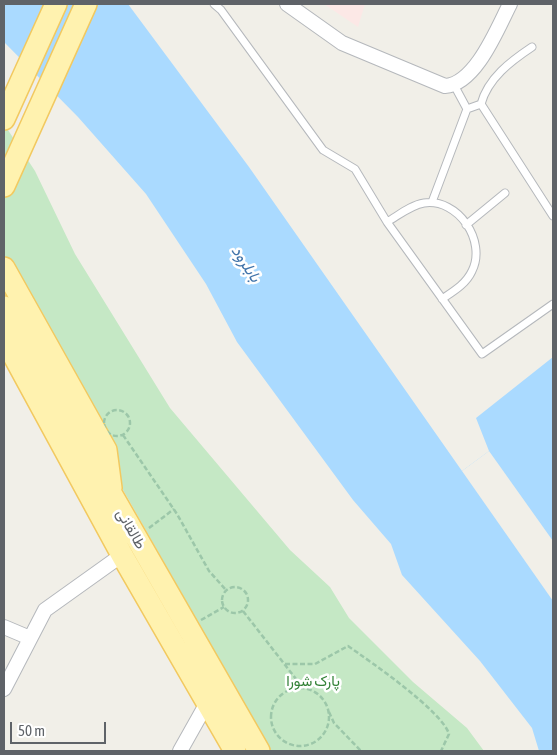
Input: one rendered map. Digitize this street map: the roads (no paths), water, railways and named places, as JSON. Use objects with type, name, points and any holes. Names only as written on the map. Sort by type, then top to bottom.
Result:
[{"type":"main road","points":[[4,119],[56,4]]},
{"type":"main road","points":[[4,186],[86,4]]},
{"type":"main road","points":[[4,268],[106,450],[112,495]]},
{"type":"main road","name":"طالقانی","points":[[4,306],[259,751]]},
{"type":"main road","name":"طالقانی","points":[[4,338],[122,555],[235,751]]},
{"type":"street","points":[[287,4],[336,40],[440,84],[449,85],[471,70],[485,53],[510,4]]},
{"type":"street","points":[[4,689],[46,610],[122,555]]},
{"type":"street","points":[[4,627],[30,638]]},
{"type":"street","points":[[180,751],[207,703]]},
{"type":"lane","points":[[214,4],[221,10],[324,150],[355,169],[387,222],[482,354],[553,304]]},
{"type":"lane","points":[[432,202],[467,109],[480,104],[494,79],[507,64],[532,47]]},
{"type":"lane","points":[[453,83],[467,109]]},
{"type":"lane","points":[[480,104],[553,216]]},
{"type":"lane","points":[[466,225],[505,193]]},
{"type":"lane","points":[[387,222],[413,207],[432,202],[445,205],[457,213],[466,225],[478,246],[474,269],[462,285],[442,299]]},
{"type":"water","name":"بابلرود","points":[[4,4],[128,4],[249,167],[462,471],[489,451],[476,418],[553,357],[553,751],[539,751],[532,728],[480,661],[402,575],[391,544],[353,500],[237,342],[206,284],[146,194],[78,117],[4,42]]},
{"type":"park label","name":"پارک شورا","points":[[313,681]]}]
